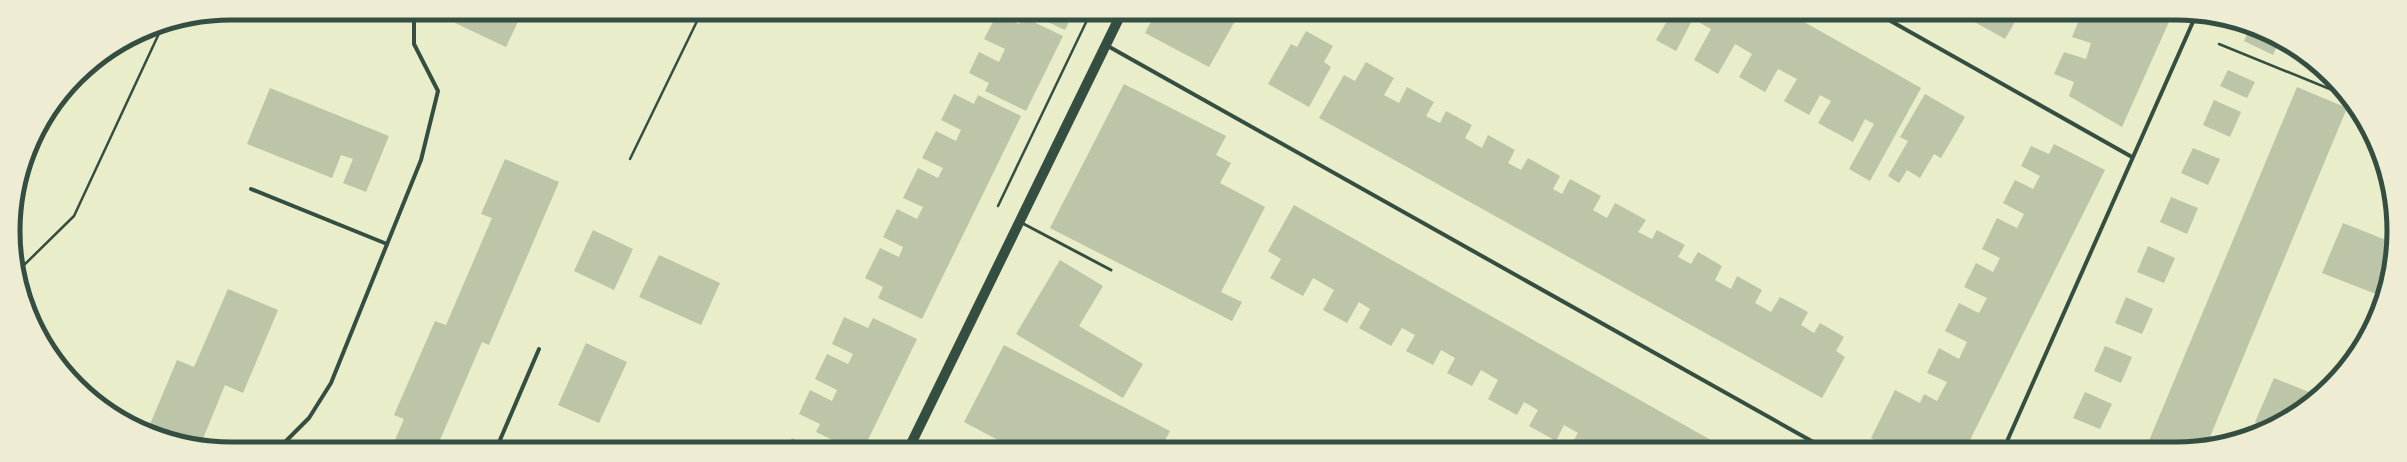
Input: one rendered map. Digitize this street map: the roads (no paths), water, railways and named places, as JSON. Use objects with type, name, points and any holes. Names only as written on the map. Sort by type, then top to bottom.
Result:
[{"type":"main road","points":[[911,442],[1118,20]]},
{"type":"street","points":[[285,442],[310,418],[331,383],[421,160],[438,91],[414,44],[414,20]]},
{"type":"street","points":[[1891,20],[2132,157]]},
{"type":"street","points":[[2007,442],[2194,21]]},
{"type":"street","points":[[1106,45],[1813,442]]},
{"type":"street","points":[[251,189],[387,244]]},
{"type":"street","points":[[499,442],[539,348]]},
{"type":"lane","points":[[1020,222],[1111,270]]}]
